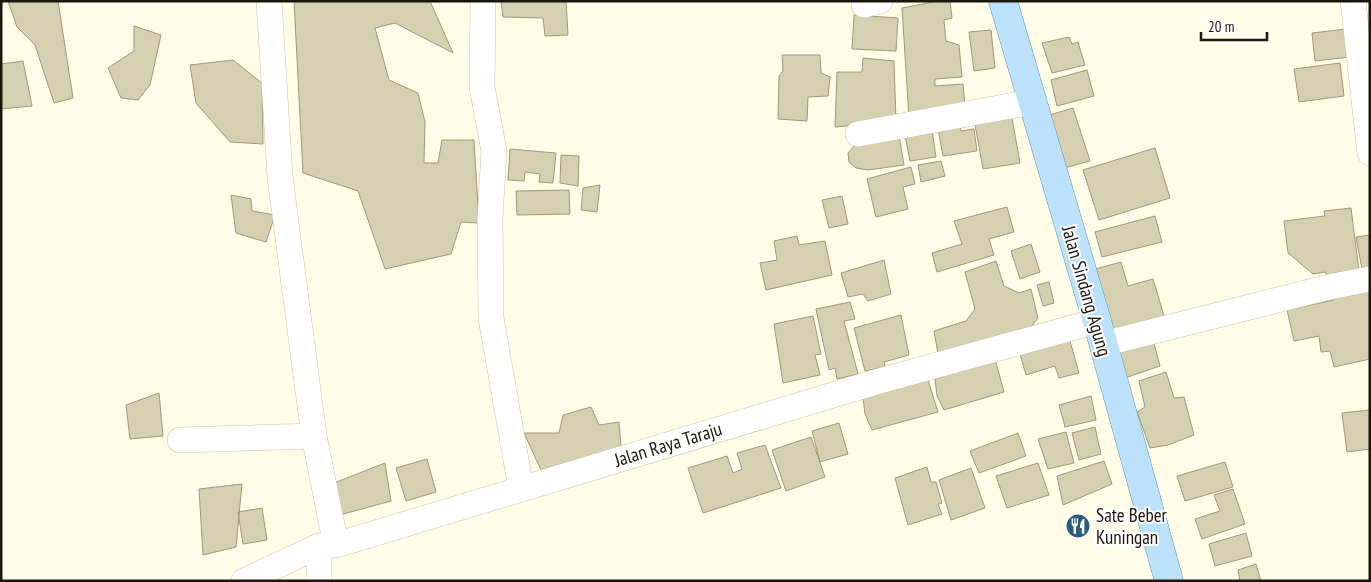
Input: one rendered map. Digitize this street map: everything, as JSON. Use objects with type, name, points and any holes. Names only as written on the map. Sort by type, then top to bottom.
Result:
[{"type":"main road","name":"Jalan Sindang Agung","points":[[1003,1],[1100,333],[1169,581]]},
{"type":"street","points":[[269,1],[280,177],[327,545],[319,581]]},
{"type":"street","points":[[482,1],[482,87],[494,152],[490,219],[491,318],[521,488]]},
{"type":"street","points":[[1352,1],[1370,153]]},
{"type":"street","points":[[858,134],[1032,102]]},
{"type":"street","name":"Jalan Raya Taraju","points":[[244,581],[327,545],[876,382],[1100,333],[1370,279]]},
{"type":"street","points":[[180,440],[314,436]]},
{"type":"building","points":[[8,1],[58,1],[73,98],[54,103],[35,45],[17,27]]},
{"type":"building","points":[[294,1],[430,1],[453,53],[395,23],[375,28],[389,80],[418,93],[425,122],[424,163],[438,163],[442,140],[474,140],[479,223],[461,222],[451,254],[385,269],[358,191],[303,173]]},
{"type":"building","points":[[501,1],[566,1],[568,35],[545,36],[543,18],[503,17]]},
{"type":"building","points":[[938,1],[950,1],[952,18],[944,20],[946,41],[959,45],[962,77],[935,79],[935,86],[963,84],[965,107],[909,118],[902,8]]},
{"type":"building","points":[[854,15],[898,18],[896,51],[852,49]]},
{"type":"building","points":[[134,26],[161,35],[150,85],[138,100],[121,98],[108,68],[134,51]]},
{"type":"building","points":[[1346,29],[1350,57],[1315,61],[1312,33]]},
{"type":"building","points":[[991,30],[995,68],[974,71],[969,32]]},
{"type":"building","points":[[1069,37],[1072,44],[1078,42],[1085,65],[1052,73],[1042,43]]},
{"type":"building","points":[[782,55],[820,55],[821,73],[830,77],[828,96],[808,97],[807,121],[778,119],[779,76],[783,71]]},
{"type":"building","points":[[863,58],[894,61],[896,122],[835,127],[837,72],[862,72]]},
{"type":"building","points":[[233,60],[262,83],[263,144],[230,142],[196,103],[190,65]]},
{"type":"building","points":[[23,61],[32,106],[1,109],[1,64]]},
{"type":"building","points":[[1340,63],[1344,96],[1299,102],[1294,69]]},
{"type":"building","points":[[1087,70],[1094,96],[1057,106],[1051,80]]},
{"type":"building","points":[[1073,108],[1090,161],[1053,171],[1036,119]]},
{"type":"building","points":[[1011,113],[1020,163],[983,169],[974,119]]},
{"type":"building","points":[[960,125],[961,131],[974,129],[977,151],[943,156],[938,129]]},
{"type":"building","points":[[932,130],[936,157],[910,161],[905,135]]},
{"type":"building","points":[[899,135],[904,165],[868,170],[856,168],[849,162],[848,153],[857,143]]},
{"type":"building","points":[[1155,148],[1170,198],[1099,220],[1083,170]]},
{"type":"building","points":[[510,149],[556,153],[553,183],[539,182],[540,174],[525,172],[524,181],[508,180]]},
{"type":"building","points":[[561,155],[579,156],[578,186],[560,183]]},
{"type":"building","points":[[941,161],[945,176],[921,182],[918,165]]},
{"type":"building","points":[[911,167],[915,184],[903,187],[908,209],[876,217],[867,179]]},
{"type":"building","points":[[600,185],[597,212],[581,210],[583,188]]},
{"type":"building","points":[[569,190],[570,214],[517,215],[516,191]]},
{"type":"building","points":[[231,195],[251,199],[252,211],[275,215],[266,242],[236,233]]},
{"type":"building","points":[[842,196],[848,224],[829,228],[822,200]]},
{"type":"building","points":[[1007,207],[1014,232],[989,239],[994,255],[937,272],[932,253],[962,244],[954,221]]},
{"type":"building","points":[[1351,208],[1360,279],[1327,283],[1326,272],[1313,274],[1288,253],[1284,221],[1325,216],[1324,211]]},
{"type":"building","points":[[1155,216],[1162,242],[1102,257],[1095,232]]},
{"type":"building","points":[[1370,235],[1370,274],[1363,275],[1356,237]]},
{"type":"building","points":[[797,236],[799,245],[825,241],[832,275],[766,290],[760,263],[777,260],[774,241]]},
{"type":"building","points":[[1031,244],[1040,272],[1020,279],[1011,251]]},
{"type":"building","points":[[884,260],[891,294],[868,301],[863,294],[848,297],[841,273]]},
{"type":"building","points":[[996,261],[1004,286],[1019,293],[1031,289],[1038,318],[1030,328],[938,354],[934,331],[966,321],[975,309],[965,272]]},
{"type":"building","points":[[1121,262],[1128,286],[1153,279],[1165,319],[1106,335],[1088,271]]},
{"type":"building","points":[[1049,282],[1054,303],[1043,306],[1037,285]]},
{"type":"building","points":[[1370,287],[1370,359],[1334,367],[1330,351],[1321,352],[1319,336],[1294,341],[1287,310],[1334,300],[1335,295]]},
{"type":"building","points":[[850,302],[855,319],[844,321],[858,374],[837,379],[835,368],[829,370],[816,309]]},
{"type":"building","points":[[901,315],[909,355],[884,362],[885,367],[865,371],[854,328]]},
{"type":"building","points":[[813,316],[821,354],[815,355],[820,375],[783,383],[774,324]]},
{"type":"building","points":[[1153,340],[1160,366],[1116,381],[1107,353]]},
{"type":"building","points":[[1070,341],[1079,373],[1059,378],[1055,366],[1026,375],[1020,354]]},
{"type":"building","points":[[995,359],[1004,392],[944,410],[937,396],[935,379]]},
{"type":"building","points":[[1166,372],[1174,398],[1184,397],[1194,435],[1168,445],[1150,448],[1137,412],[1145,407],[1139,381]]},
{"type":"building","points":[[928,380],[938,412],[872,430],[865,414],[863,398]]},
{"type":"building","points":[[159,393],[163,436],[130,439],[126,405]]},
{"type":"building","points":[[1091,396],[1096,420],[1065,427],[1059,405]]},
{"type":"building","points":[[591,407],[599,425],[619,422],[621,447],[541,470],[524,433],[559,433],[563,415]]},
{"type":"building","points":[[1370,410],[1370,449],[1347,452],[1342,413]]},
{"type":"building","points":[[839,423],[848,454],[820,462],[812,431]]},
{"type":"building","points":[[1095,427],[1101,454],[1079,460],[1072,433]]},
{"type":"building","points":[[1066,432],[1074,463],[1048,469],[1038,439]]},
{"type":"building","points":[[1018,433],[1026,456],[979,473],[970,451]]},
{"type":"building","points":[[811,437],[825,477],[786,491],[772,450]]},
{"type":"building","points":[[765,445],[781,488],[703,513],[688,468],[727,456],[733,473],[742,469],[737,453]]},
{"type":"building","points":[[427,459],[436,492],[406,501],[396,468]]},
{"type":"building","points":[[1104,461],[1112,484],[1063,505],[1057,476]]},
{"type":"building","points":[[1225,462],[1233,487],[1185,501],[1177,476]]},
{"type":"building","points":[[385,463],[391,501],[336,516],[329,485]]},
{"type":"building","points":[[1038,463],[1049,495],[1007,508],[996,476]]},
{"type":"building","points":[[927,467],[931,482],[936,482],[942,503],[938,504],[942,514],[908,525],[895,478]]},
{"type":"building","points":[[971,468],[985,508],[951,520],[939,480]]},
{"type":"building","points":[[242,484],[236,547],[203,555],[199,489]]},
{"type":"building","points":[[1233,489],[1245,524],[1202,539],[1195,519],[1220,511],[1214,495]]},
{"type":"building","points":[[262,508],[267,540],[243,544],[238,512]]},
{"type":"building","points":[[1246,533],[1252,556],[1215,566],[1209,544]]},
{"type":"building","points":[[1256,564],[1261,581],[1240,581],[1238,570]]},
{"type":"place","name":"Sate Beber Kuningan","points":[[1078,526]]}]
